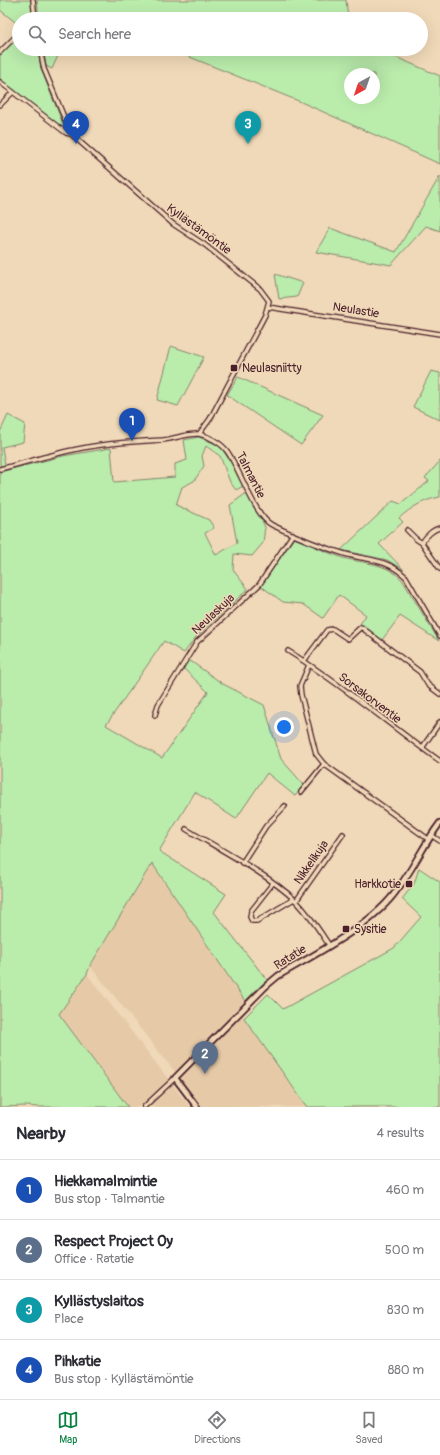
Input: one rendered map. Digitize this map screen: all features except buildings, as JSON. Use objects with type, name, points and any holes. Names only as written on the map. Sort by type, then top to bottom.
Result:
[{"type":"street","points":[[33,0],[34,12]]},
{"type":"street","points":[[0,52],[12,40]]},
{"type":"street","name":"Kyllästämöntie","points":[[41,56],[44,69],[70,134],[173,224],[205,245],[260,289],[268,301],[268,308]]},
{"type":"street","points":[[0,82],[66,133],[70,134]]},
{"type":"street","points":[[0,105],[13,92]]},
{"type":"street","points":[[0,469],[74,449],[199,434],[210,419],[268,308]]},
{"type":"street","name":"Neulastie","points":[[268,308],[440,334]]},
{"type":"street","name":"Talmantie","points":[[199,434],[215,440],[226,450],[240,472],[256,508],[266,521],[293,534],[346,554],[373,559],[389,564],[399,570],[406,577],[440,636]]},
{"type":"street","points":[[422,543],[424,539],[437,528],[440,528]]},
{"type":"street","points":[[407,530],[422,543],[440,569]]},
{"type":"street","name":"Neulaskuja","points":[[155,715],[158,705],[197,642],[259,586],[293,534]]},
{"type":"street","points":[[304,661],[327,630],[333,629],[348,639],[361,627],[420,672],[428,685],[440,694]]},
{"type":"street","name":"Sorsakorventie","points":[[288,651],[373,709],[388,724],[440,761]]},
{"type":"street","points":[[309,664],[302,679],[301,695],[316,754],[324,764],[430,837],[440,841]]},
{"type":"street","points":[[422,748],[440,722]]},
{"type":"street","points":[[301,792],[324,764]]},
{"type":"street","points":[[242,863],[266,826],[285,806]]},
{"type":"street","name":"Ratatie","points":[[144,1107],[175,1078],[266,986],[278,976],[368,920],[389,900],[397,891],[440,823]]},
{"type":"street","points":[[186,829],[273,883],[295,900],[329,945]]},
{"type":"street","name":"Nikkelikuja","points":[[295,900],[343,834]]},
{"type":"street","points":[[273,883],[251,911],[250,917],[252,921],[257,921],[295,900]]},
{"type":"street","points":[[175,1078],[197,1107]]},
{"type":"shaded area","points":[[152,863],[245,1001],[244,1018],[307,1107],[203,1107],[90,966]]},
{"type":"shaded area","points":[[87,974],[190,1107],[128,1107],[59,1014]]},
{"type":"green space","points":[[0,0],[31,0],[32,12],[12,12],[12,19],[0,10]]},
{"type":"green space","points":[[37,0],[346,0],[347,12],[38,12]]},
{"type":"green space","points":[[12,43],[12,56],[39,56],[41,69],[65,129],[0,80],[0,54]]},
{"type":"green space","points":[[44,56],[58,56],[52,69],[46,66]]},
{"type":"green space","points":[[187,56],[393,56],[440,76],[440,164],[301,102]]},
{"type":"green space","points":[[440,176],[440,231],[426,226],[391,265],[316,252],[330,228],[396,252]]},
{"type":"green space","points":[[275,274],[303,283],[297,297],[279,299]]},
{"type":"green space","points":[[171,346],[204,357],[178,406],[157,400]]},
{"type":"green space","points":[[431,371],[440,373],[440,420],[413,407]]},
{"type":"green space","points":[[238,377],[323,415],[301,445],[227,395]]},
{"type":"green space","points":[[8,415],[25,424],[23,442],[2,447],[5,465],[0,466],[0,432]]},
{"type":"green space","points":[[199,437],[220,446],[232,464],[243,486],[236,490],[230,482],[220,456],[206,446],[202,456],[204,466],[194,481],[182,487],[176,505],[209,520],[214,528],[205,533],[216,555],[237,543],[230,505],[248,492],[265,527],[263,543],[252,556],[234,554],[233,570],[248,589],[196,637],[184,653],[164,641],[106,725],[162,758],[208,692],[183,668],[189,660],[223,684],[264,705],[281,759],[304,785],[295,796],[267,773],[236,819],[195,792],[159,851],[226,894],[214,912],[267,980],[245,1001],[152,863],[90,966],[87,974],[59,1014],[128,1107],[0,1107],[0,472],[63,456],[111,448],[114,482],[175,477],[175,464],[187,460],[184,440]]},
{"type":"green space","points":[[440,461],[440,497],[423,502],[413,507],[399,518],[403,522],[379,544],[404,570],[387,560],[341,550],[393,501],[401,504],[429,481],[425,478]]},
{"type":"green space","points":[[294,538],[343,558],[390,570],[403,581],[439,641],[400,616],[382,640],[360,624],[366,615],[339,595],[323,618],[303,604],[283,602],[261,586]]},
{"type":"green space","points":[[419,868],[440,882],[440,1107],[307,1107],[244,1018],[268,994],[283,1009],[394,948],[421,917],[402,899],[414,884]]},
{"type":"place","name":"Pihkatie","points":[[76,144]]},
{"type":"place","name":"Kyllästyslaitos","points":[[248,144]]},
{"type":"place","name":"Neulasniitty","points":[[234,368]]},
{"type":"place","name":"Hiekkamalmintie","points":[[132,441]]},
{"type":"place","name":"Harkkotie","points":[[409,884]]},
{"type":"place","name":"Sysitie","points":[[346,929]]},
{"type":"place","name":"Respect Project Oy","points":[[205,1074]]}]
